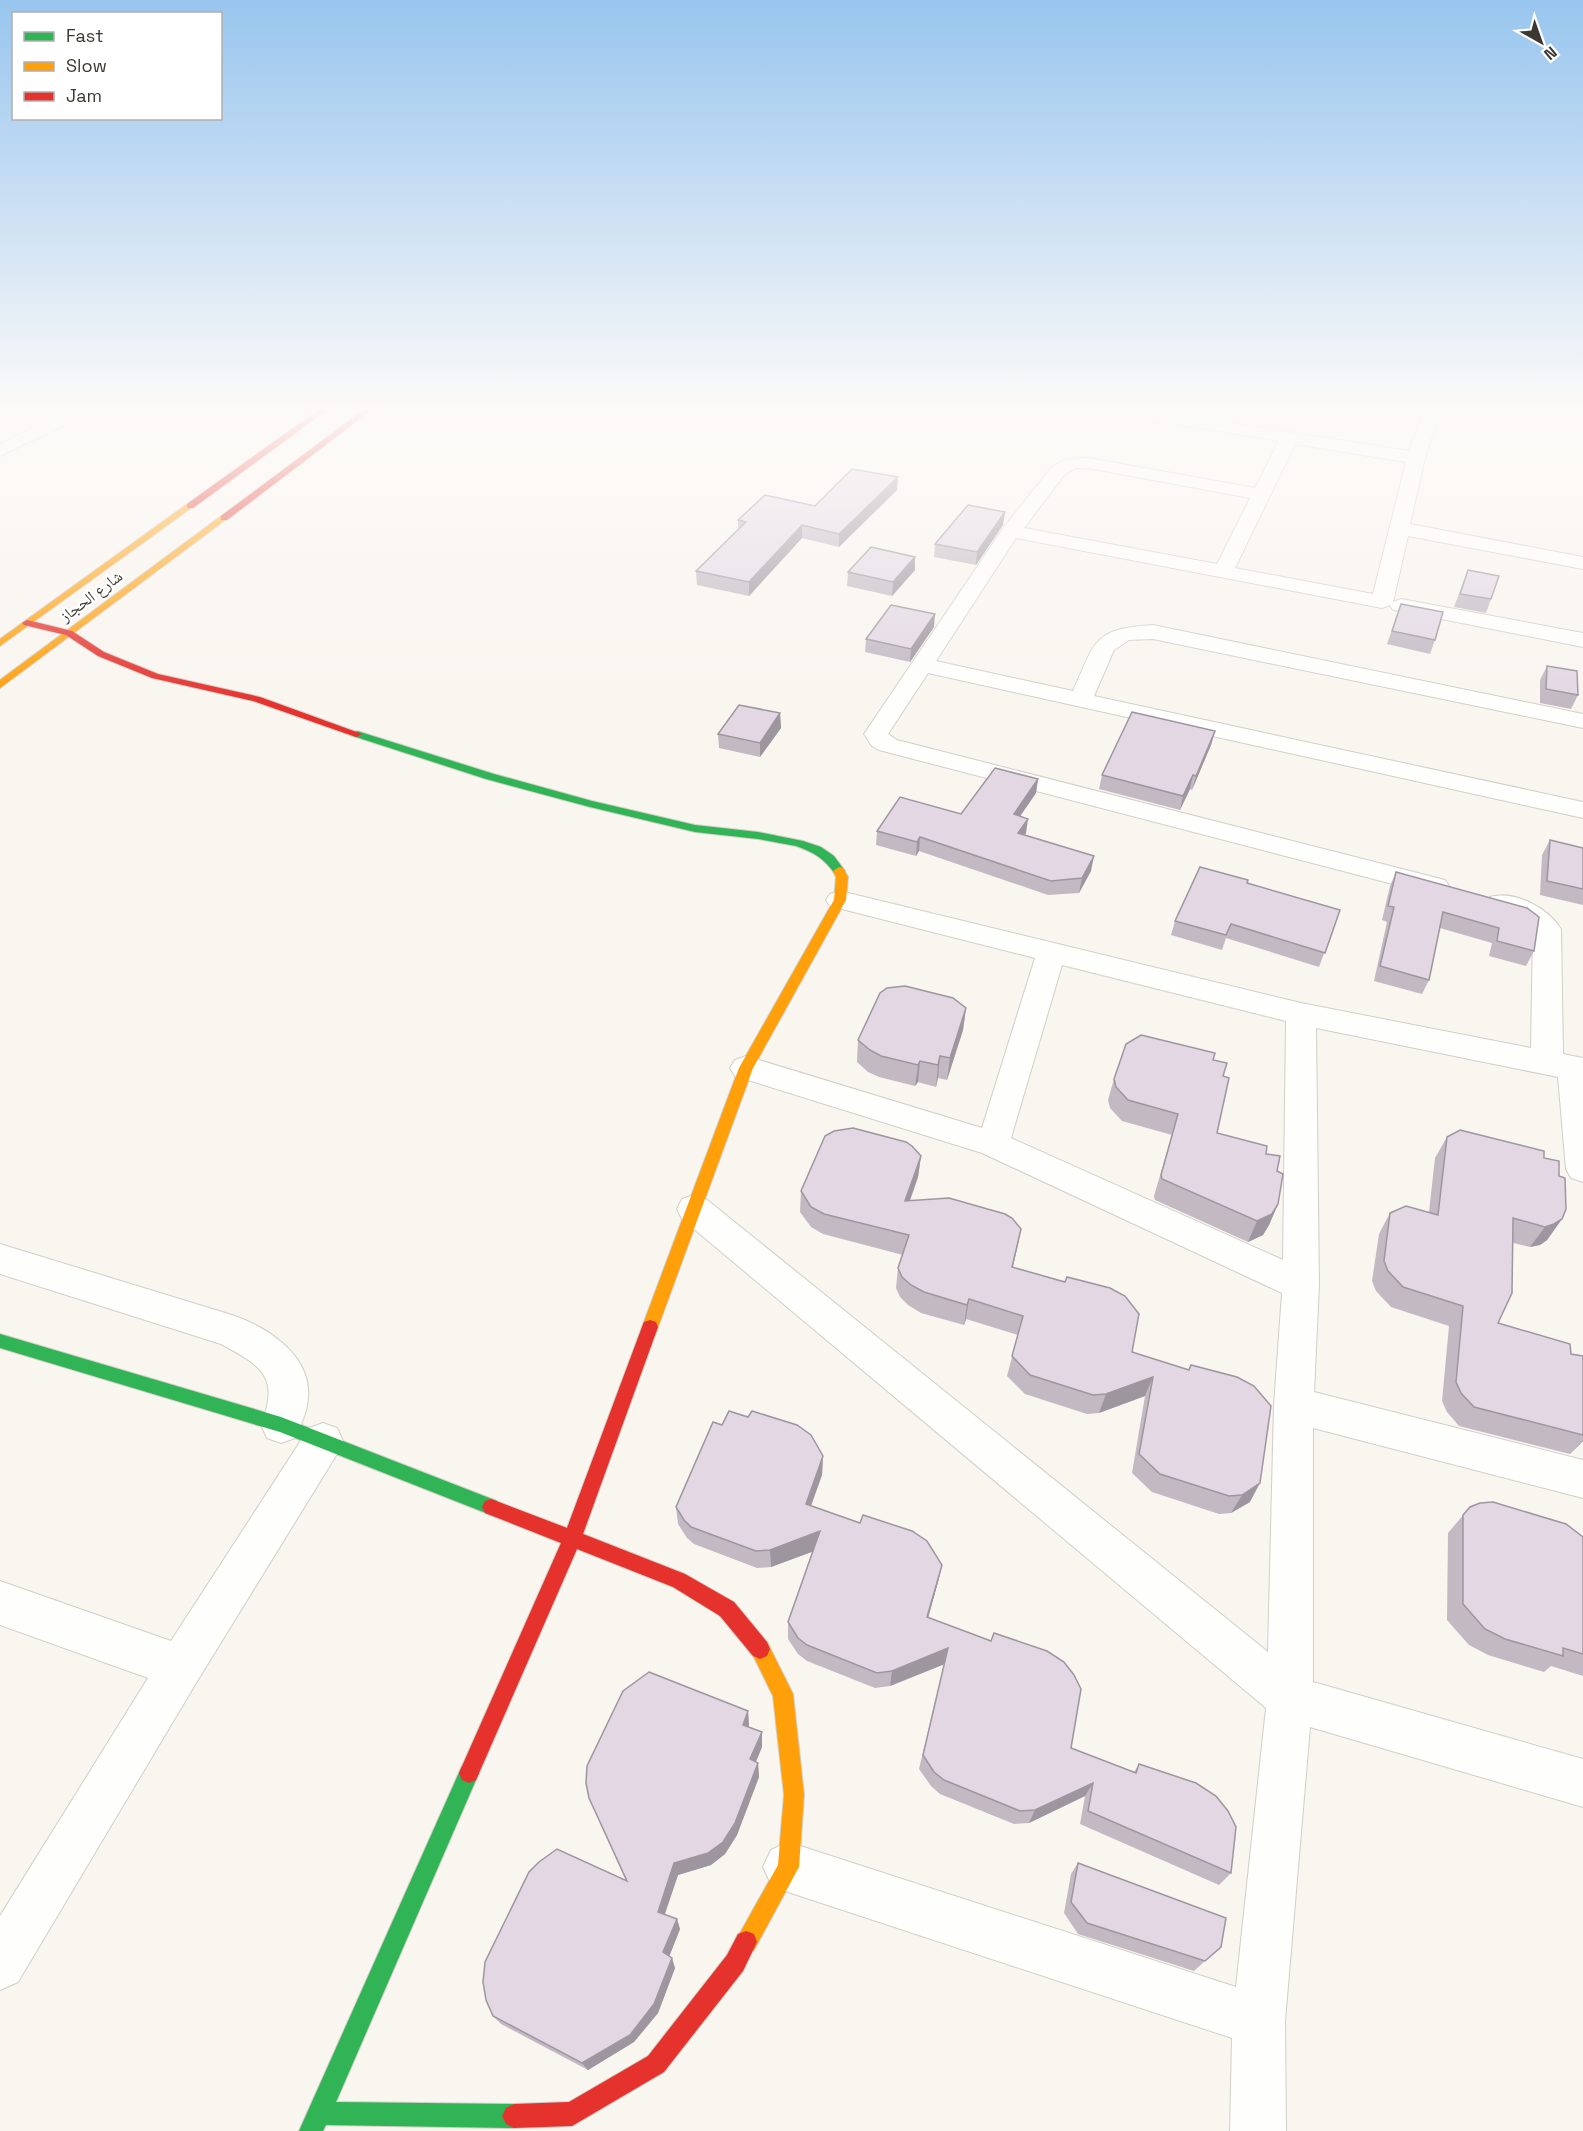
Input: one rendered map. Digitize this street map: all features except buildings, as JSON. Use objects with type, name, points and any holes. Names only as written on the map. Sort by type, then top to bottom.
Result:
[{"type":"street","name":"شارع الحجاز","points":[[0,643],[192,504]]},
{"type":"street","name":"شارع الحجاز","points":[[0,685],[241,504]]},
{"type":"street","points":[[1032,504],[1011,531],[876,734],[881,741],[888,745],[1520,908],[1537,917],[1547,928],[1583,1169]]},
{"type":"street","points":[[1223,572],[1257,504]]},
{"type":"street","points":[[1382,602],[1405,504]]},
{"type":"street","points":[[1399,528],[1583,563]]},
{"type":"street","points":[[1011,531],[1583,640]]},
{"type":"street","points":[[27,623],[69,633],[101,654],[155,676],[256,699],[388,745],[485,775],[589,804],[702,830],[792,841],[815,849],[836,863],[842,877],[840,900],[746,1068],[573,1537],[311,2131]]},
{"type":"street","points":[[1081,700],[1104,647],[1123,634],[1153,632],[1583,721]]},
{"type":"street","points":[[922,665],[1583,810]]},
{"type":"street","points":[[840,900],[1301,1014],[1568,1066]]},
{"type":"street","points":[[993,1144],[1051,954]]},
{"type":"street","points":[[1258,2131],[1259,2021],[1290,1698],[1294,1405],[1301,1285],[1301,1014]]},
{"type":"street","points":[[746,1068],[993,1144],[1301,1285]]},
{"type":"street","points":[[694,1209],[1290,1698],[1583,1783]]},
{"type":"street","points":[[0,1259],[232,1331],[251,1341],[268,1354],[289,1381],[289,1398],[281,1425]]},
{"type":"street","points":[[0,1341],[281,1425],[679,1580],[727,1609],[758,1644],[783,1694],[794,1795],[788,1867],[735,1963],[656,2064],[572,2114],[488,2117],[319,2113]]},
{"type":"street","points":[[1294,1405],[1583,1479]]},
{"type":"street","points":[[2,1958],[180,1667],[323,1441]]},
{"type":"street","points":[[0,1603],[180,1667]]},
{"type":"street","points":[[788,1867],[1259,2021]]},
{"type":"traffic: fast","points":[[357,734],[456,767],[590,804],[695,828],[779,838],[799,843],[817,850],[830,859],[839,871]]},
{"type":"traffic: fast","points":[[0,1341],[281,1425],[491,1507]]},
{"type":"traffic: fast","points":[[311,2131],[469,1773]]},
{"type":"traffic: fast","points":[[319,2113],[514,2116]]},
{"type":"traffic: slow","points":[[0,643],[190,506]]},
{"type":"traffic: slow","points":[[0,685],[224,518]]},
{"type":"traffic: slow","points":[[650,1327],[746,1068],[840,900],[842,877],[839,871]]},
{"type":"traffic: slow","points":[[746,1942],[788,1867],[794,1795],[783,1694],[760,1649]]},
{"type":"traffic: jam","points":[[224,518],[242,504]]},
{"type":"traffic: jam","points":[[27,623],[69,633],[101,654],[155,676],[256,699],[357,734]]},
{"type":"traffic: jam","points":[[469,1773],[573,1537],[650,1327]]},
{"type":"traffic: jam","points":[[491,1507],[679,1580],[727,1609],[760,1649]]},
{"type":"traffic: jam","points":[[514,2116],[572,2114],[656,2064],[735,1963],[746,1942]]}]
